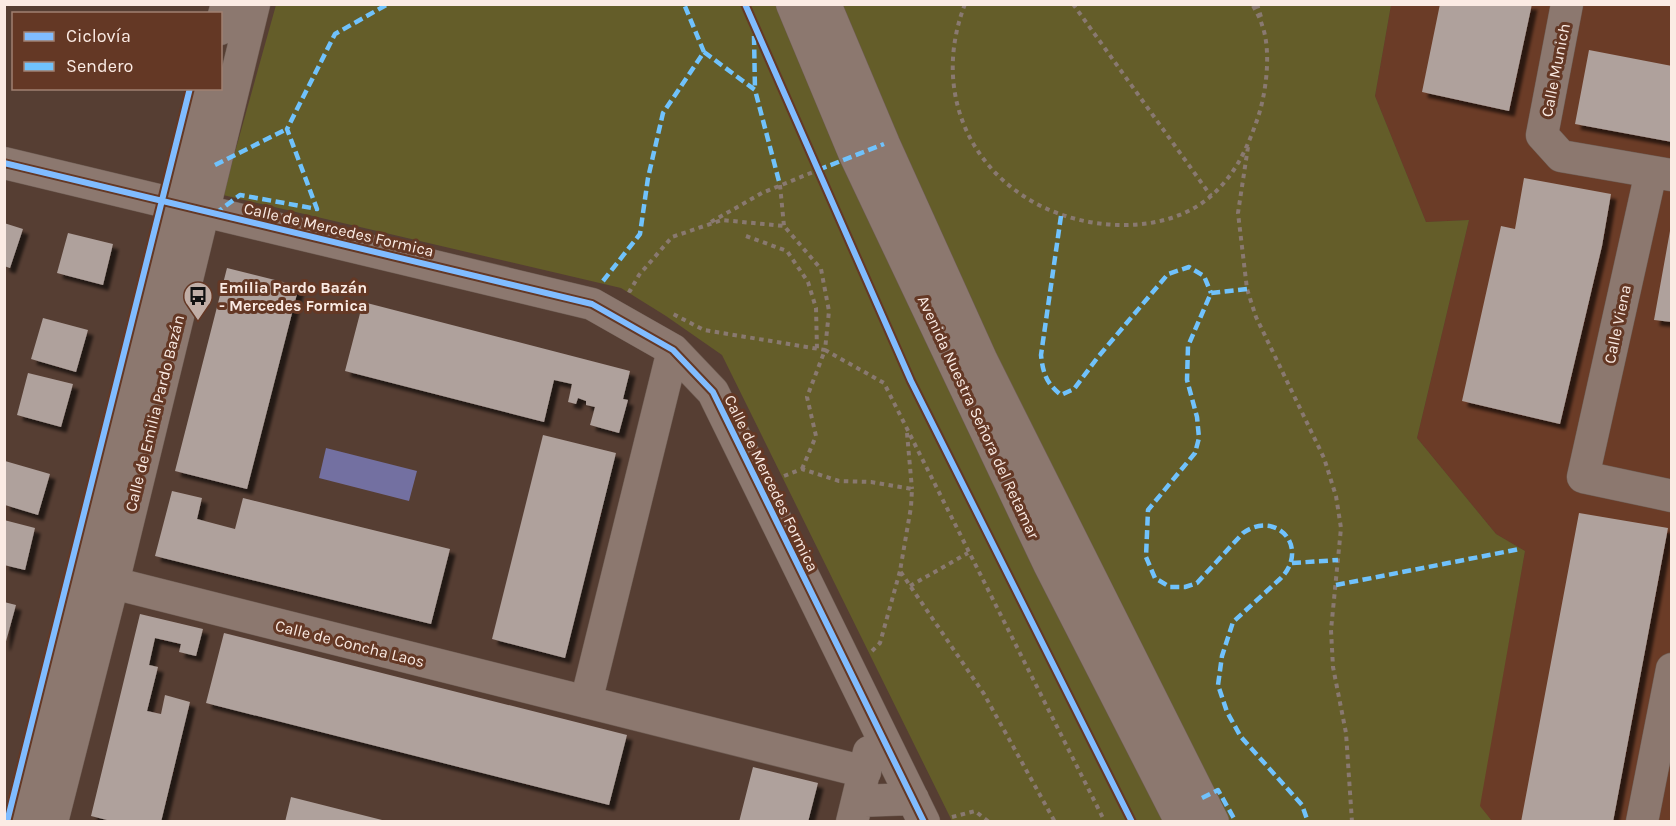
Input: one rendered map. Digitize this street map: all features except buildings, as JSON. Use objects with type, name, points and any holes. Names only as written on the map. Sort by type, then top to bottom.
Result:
[{"type":"street","points":[[222,22],[227,4]]},
{"type":"street","name":"Calle de Emilia Pardo Bazán","points":[[22,822],[190,208],[254,4]]},
{"type":"street","name":"Avenida Nuestra Señora del Retamar","points":[[792,4],[855,155],[1044,553],[1181,822]]},
{"type":"street","name":"Avenida Nuestra Señora del Retamar","points":[[825,4],[884,144],[982,361],[1213,822]]},
{"type":"street","name":"Calle Munich","points":[[1567,4],[1542,135],[1561,156],[1661,174]]},
{"type":"street","name":"Calle de Emilia Pardo Bazán","points":[[52,822],[113,583],[190,208],[206,90]]},
{"type":"street","name":"Calle de Mercedes Formica","points":[[4,163],[592,304],[673,350],[713,392],[876,726],[928,813]]},
{"type":"street","name":"Calle Viena","points":[[1661,174],[1583,477],[1671,496]]},
{"type":"street","points":[[586,702],[673,350]]},
{"type":"street","name":"Calle de Concha Laos","points":[[113,583],[586,702],[858,798],[928,813]]},
{"type":"street","points":[[1642,822],[1671,669]]},
{"type":"street","points":[[858,798],[876,726]]},
{"type":"path","points":[[965,4],[955,36],[955,101],[968,134],[978,151],[1003,182],[1033,202],[1061,216],[1093,224],[1158,223],[1187,212],[1211,196],[1234,172],[1248,147],[1266,87],[1267,55],[1257,4]]},
{"type":"path","points":[[1073,4],[1211,196]]},
{"type":"path","points":[[1252,4],[1263,27]]},
{"type":"path","points":[[1248,147],[1238,213],[1247,289],[1256,317],[1324,458],[1336,496],[1341,528],[1331,630],[1334,667],[1346,733],[1352,822]]},
{"type":"path","points":[[813,159],[822,180]]},
{"type":"path","points":[[702,227],[762,193],[818,170]]},
{"type":"path","points":[[780,185],[784,226],[821,269],[829,311],[825,350],[807,397],[816,436],[801,470]]},
{"type":"path","points":[[621,287],[630,291],[639,275],[672,237],[722,220],[784,226]]},
{"type":"path","points":[[746,236],[788,251],[808,282],[816,308],[817,349]]},
{"type":"path","points":[[672,313],[704,330],[825,350],[884,383],[1105,822]]},
{"type":"path","points":[[850,672],[880,643],[900,571],[912,489],[907,429]]},
{"type":"path","points":[[758,485],[801,470],[839,481],[871,482],[912,489]]},
{"type":"path","points":[[910,586],[968,553]]},
{"type":"path","points":[[900,571],[984,694],[1055,822]]},
{"type":"path","points":[[928,813],[975,811],[989,822]]},
{"type":"shaded area","points":[[276,5],[1391,5],[1375,96],[1426,222],[1469,220],[1417,438],[1496,534],[1525,551],[1480,806],[1492,821],[952,821],[722,355],[621,288],[223,195]]},
{"type":"shaded area","points":[[1391,5],[1671,5],[1671,821],[1492,821],[1479,806],[1525,551],[1496,534],[1417,438],[1469,220],[1426,222],[1375,96]]},
{"type":"shaded area","points":[[326,448],[417,471],[409,501],[319,478]]},
{"type":"marked path","points":[[215,214],[240,195],[317,209],[287,129],[335,34],[388,4]]},
{"type":"marked path","points":[[603,281],[640,234],[648,178],[663,113],[704,52],[684,4]]},
{"type":"marked path","points":[[754,36],[755,90]]},
{"type":"marked path","points":[[704,52],[755,90],[780,185]]},
{"type":"marked path","points":[[215,165],[287,129]]},
{"type":"marked path","points":[[818,170],[884,144]]},
{"type":"marked path","points":[[1061,216],[1041,355],[1046,377],[1061,395],[1074,389],[1168,274],[1189,267],[1204,276],[1211,293]]},
{"type":"marked path","points":[[1247,289],[1211,293],[1188,346],[1187,380],[1197,417],[1199,438],[1195,453],[1148,510],[1146,557],[1155,578],[1170,587],[1185,587],[1197,583],[1243,533],[1256,527],[1267,526],[1278,529],[1286,535],[1291,544],[1292,555],[1289,566],[1281,578],[1233,622],[1222,656],[1218,685],[1227,712],[1241,737],[1302,805],[1308,822]]},
{"type":"marked path","points":[[1336,585],[1520,549]]},
{"type":"marked path","points":[[1292,563],[1338,560]]},
{"type":"marked path","points":[[1202,798],[1218,790],[1236,822]]},
{"type":"cycle path","points":[[745,4],[911,381],[1132,822]]},
{"type":"cycle path","points":[[7,822],[190,90]]},
{"type":"cycle path","points":[[4,163],[592,304],[673,350],[713,392],[924,822]]},
{"type":"place","name":"Emilia Pardo Bazán - Mercedes Formica","points":[[198,322]]}]
